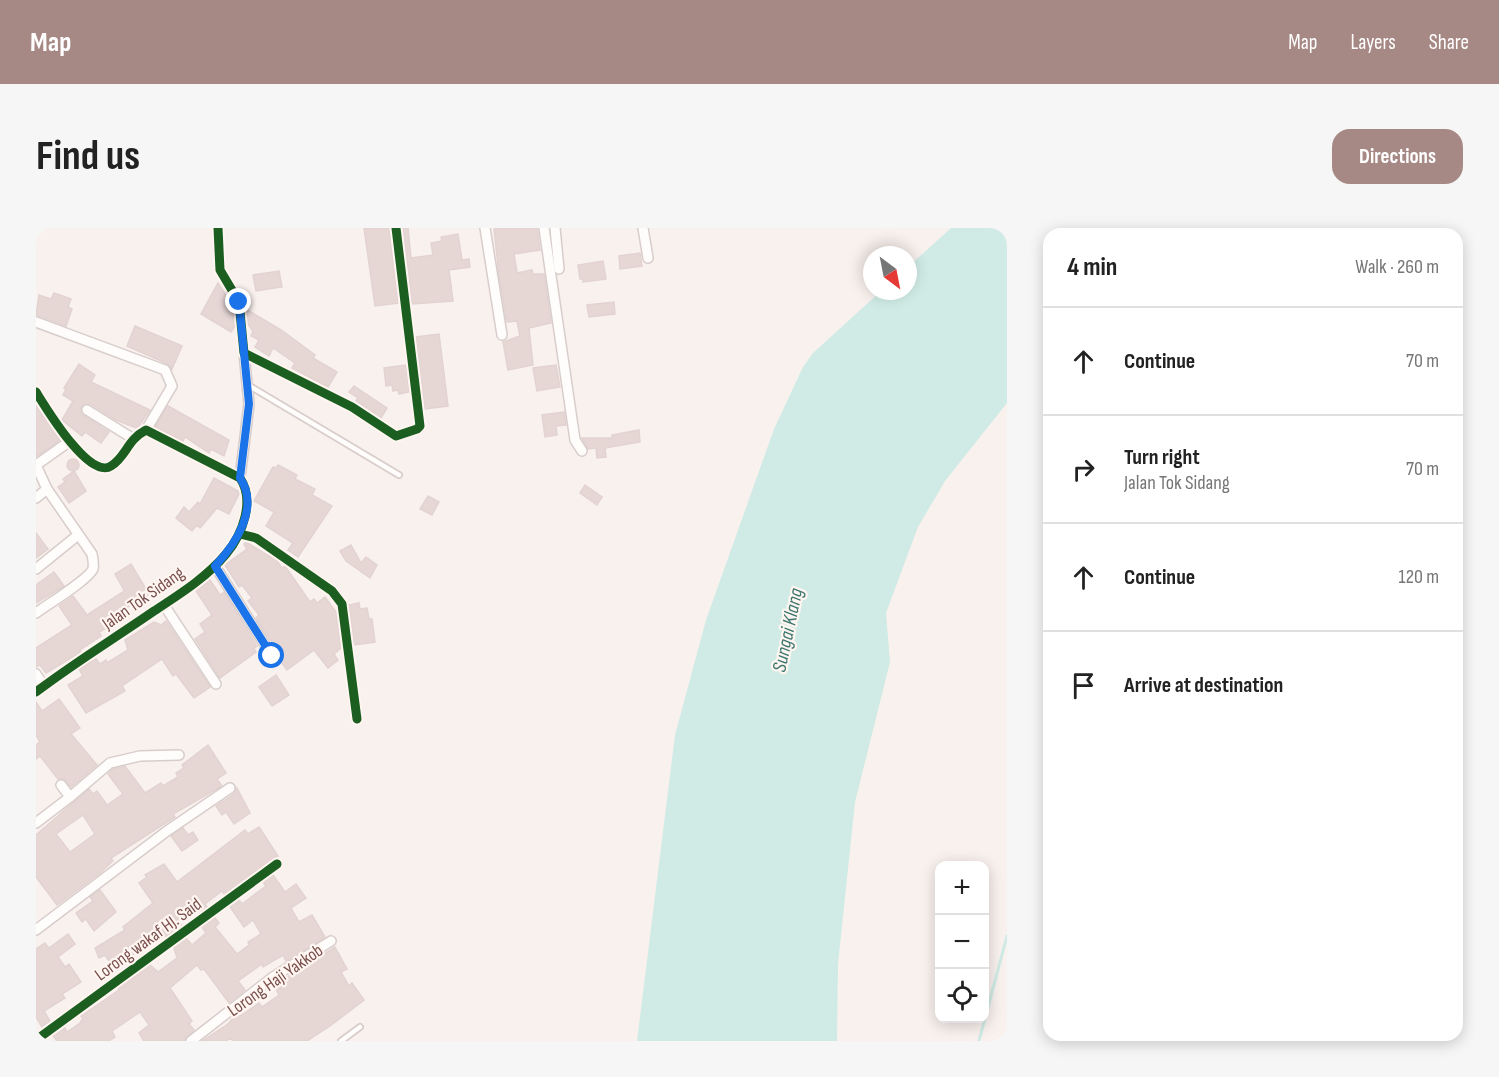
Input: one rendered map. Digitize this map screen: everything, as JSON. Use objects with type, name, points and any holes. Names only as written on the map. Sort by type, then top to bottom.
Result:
[{"type":"street","points":[[146,430],[240,478],[248,415],[248,385],[239,302],[220,270],[218,228]]},
{"type":"street","points":[[244,353],[352,407],[391,436],[417,429],[420,421],[396,228]]},
{"type":"street","points":[[485,228],[502,335]]},
{"type":"street","points":[[544,228],[575,440],[582,451]]},
{"type":"street","points":[[555,228],[559,269]]},
{"type":"street","points":[[643,228],[648,258]]},
{"type":"street","points":[[36,322],[165,370],[172,386],[146,430],[132,438],[112,466],[104,469],[96,467],[70,441],[36,392]]},
{"type":"street","points":[[87,410],[132,438]]},
{"type":"street","points":[[36,613],[93,569],[92,554],[47,489],[36,465],[70,441]]},
{"type":"street","name":"Jalan Tok Sidang","points":[[36,692],[164,605],[215,566],[240,534],[248,500],[247,488],[240,478]]},
{"type":"street","points":[[36,498],[47,489]]},
{"type":"street","points":[[240,534],[256,538],[332,591],[342,604],[357,719]]},
{"type":"street","points":[[36,569],[78,535]]},
{"type":"street","points":[[215,566],[272,656]]},
{"type":"street","points":[[164,605],[216,684]]},
{"type":"street","points":[[36,674],[44,686]]},
{"type":"street","points":[[36,823],[110,763],[140,756],[179,755]]},
{"type":"street","points":[[61,786],[70,797]]},
{"type":"street","points":[[36,930],[167,831],[230,788]]},
{"type":"street","name":"Lorong wakaf HJ. Said","points":[[39,1036],[277,864]]},
{"type":"street","name":"Lorong Haji Yakkob","points":[[191,1041],[273,977],[331,941]]},
{"type":"lane","points":[[248,385],[399,475]]},
{"type":"lane","points":[[341,1041],[360,1027]]},
{"type":"water","name":"Sungai Klang","points":[[951,228],[1007,228],[1007,403],[945,481],[918,527],[886,613],[890,662],[855,802],[838,964],[837,1041],[637,1041],[675,735],[706,620],[774,429],[803,367],[813,353],[871,300],[917,300],[917,259]]},
{"type":"building","points":[[364,228],[389,228],[398,303],[375,306]]},
{"type":"building","points":[[403,228],[408,228],[411,258],[433,255],[431,243],[442,241],[441,237],[458,234],[462,260],[469,259],[470,267],[449,270],[453,301],[412,304]]},
{"type":"building","points":[[537,228],[540,250],[514,254],[517,273],[532,270],[533,274],[544,274],[551,323],[529,328],[533,365],[508,370],[503,342],[520,336],[517,321],[507,322],[499,275],[494,229]]},
{"type":"building","points":[[640,253],[642,266],[620,269],[619,256]]},
{"type":"building","points":[[603,261],[606,279],[583,282],[583,279],[580,279],[578,265]]},
{"type":"building","points":[[279,271],[282,287],[256,291],[253,275]]},
{"type":"building","points":[[218,283],[232,304],[235,326],[231,332],[201,314]]},
{"type":"building","points":[[54,293],[71,299],[68,307],[72,309],[66,326],[36,315],[39,295],[51,299]]},
{"type":"building","points":[[614,302],[615,314],[589,317],[587,305]]},
{"type":"building","points":[[246,309],[281,330],[315,355],[313,358],[337,372],[328,387],[292,368],[295,363],[273,348],[269,356],[255,347],[259,340],[251,336],[253,331],[248,324]]},
{"type":"building","points":[[135,326],[182,346],[172,369],[168,364],[127,346]]},
{"type":"building","points":[[439,334],[448,406],[425,409],[416,337]]},
{"type":"building","points":[[79,364],[95,375],[91,382],[150,410],[139,426],[136,428],[116,420],[91,404],[84,404],[81,407],[81,414],[109,432],[101,443],[85,432],[82,436],[62,420],[73,401],[63,395],[66,389],[64,388]]},
{"type":"building","points":[[406,365],[409,392],[399,394],[398,390],[393,391],[392,385],[386,386],[384,368]]},
{"type":"building","points":[[556,365],[560,387],[537,391],[533,368]]},
{"type":"building","points":[[354,386],[387,408],[381,418],[356,401],[358,398],[349,392]]},
{"type":"building","points":[[36,405],[60,440],[36,457]]},
{"type":"building","points":[[168,406],[229,440],[224,456],[211,449],[209,453],[185,437],[183,441],[155,427]]},
{"type":"building","points":[[564,412],[566,425],[556,426],[557,435],[545,437],[542,415]]},
{"type":"building","points":[[639,430],[640,442],[605,448],[606,457],[597,458],[596,448],[588,449],[582,438],[612,438],[612,435]]},
{"type":"building","points":[[75,459],[79,465],[75,471],[71,471],[67,463]]},
{"type":"building","points":[[278,465],[297,475],[295,479],[315,489],[312,495],[332,506],[298,557],[288,550],[293,543],[266,526],[274,512],[254,501],[273,467],[276,468]]},
{"type":"building","points":[[74,471],[86,491],[69,503],[58,487],[65,482],[63,479]]},
{"type":"building","points":[[214,478],[238,491],[239,494],[229,514],[217,508],[200,528],[197,525],[192,531],[176,518],[184,507],[189,512],[198,502],[200,504]]},
{"type":"building","points":[[585,485],[602,497],[597,505],[580,493]]},
{"type":"building","points":[[428,496],[439,502],[432,515],[420,509]]},
{"type":"building","points":[[36,533],[48,549],[36,558]]},
{"type":"building","points":[[246,542],[277,561],[282,568],[285,566],[310,602],[314,599],[317,603],[325,597],[336,612],[341,648],[334,654],[338,660],[328,668],[314,650],[287,670],[278,658],[282,654],[256,618],[259,615],[248,601],[252,598],[242,585],[239,587],[225,565],[247,549],[244,544]]},
{"type":"building","points":[[351,545],[361,563],[366,557],[377,565],[370,578],[346,561],[340,551]]},
{"type":"building","points":[[131,564],[149,594],[126,608],[129,617],[99,632],[101,636],[80,650],[81,652],[46,673],[40,665],[36,667],[36,648],[72,625],[59,606],[73,596],[87,615],[123,592],[115,574]]},
{"type":"building","points":[[54,572],[64,586],[36,603],[36,585]]},
{"type":"building","points":[[210,580],[220,595],[224,592],[257,646],[254,648],[256,652],[220,678],[195,639],[205,632],[200,624],[212,615],[196,591]]},
{"type":"building","points":[[359,603],[360,609],[367,608],[369,619],[372,619],[375,642],[354,645],[349,605]]},
{"type":"building","points":[[166,621],[210,687],[194,698],[176,674],[173,676],[162,659],[122,686],[125,691],[86,713],[68,685],[83,676],[79,669],[96,659],[100,664],[106,660],[107,663],[128,650],[125,640],[154,622],[161,625]]},
{"type":"building","points":[[276,675],[289,695],[272,706],[259,687]]},
{"type":"building","points":[[59,699],[80,728],[71,734],[97,765],[71,787],[64,779],[58,779],[40,756],[36,759],[36,745],[40,742],[36,735],[36,702],[42,711]]},
{"type":"building","points":[[208,745],[226,773],[217,779],[222,786],[173,814],[175,817],[111,858],[113,861],[100,873],[57,905],[36,877],[36,835],[89,789],[93,794],[97,791],[107,805],[123,794],[108,774],[113,769],[125,766],[145,793],[161,783],[163,786],[178,777],[176,773],[184,768],[182,765]],"holes":[[[83,815],[95,834],[70,852],[56,834]]]},
{"type":"building","points":[[237,788],[250,813],[234,824],[226,812],[222,815],[216,806],[234,794]]},
{"type":"building","points":[[259,827],[278,856],[224,894],[222,891],[205,904],[207,907],[200,912],[196,907],[178,920],[182,925],[166,937],[164,935],[148,946],[147,944],[115,970],[105,955],[99,958],[95,948],[125,930],[123,927],[153,903],[139,883],[147,877],[145,875],[164,864],[177,882],[245,830],[248,834]]},
{"type":"building","points":[[183,828],[188,835],[193,832],[198,840],[182,851],[171,836]]},
{"type":"building","points":[[273,875],[285,892],[296,884],[306,898],[291,908],[299,922],[312,915],[325,937],[286,961],[283,955],[263,967],[262,964],[238,981],[245,990],[229,1003],[204,969],[201,970],[197,965],[170,988],[192,1021],[189,1024],[194,1030],[184,1041],[144,1041],[139,1033],[149,1025],[140,1012],[112,1031],[115,1037],[109,1041],[57,1041],[53,1036],[65,1028],[67,1032],[80,1023],[83,1018],[81,1016],[150,965],[158,972],[177,958],[174,948],[186,938],[192,945],[206,933],[202,927],[215,918],[219,923],[215,927],[237,954],[249,945],[248,942],[261,934],[253,920],[244,927],[230,907],[239,900],[242,904],[266,886],[263,882]]},
{"type":"building","points":[[100,890],[116,912],[94,931],[86,919],[82,922],[76,913],[93,901],[90,897]]},
{"type":"building","points":[[68,934],[75,944],[58,957],[65,967],[69,964],[81,982],[62,994],[65,998],[44,1011],[50,1021],[42,1027],[36,1017],[36,949],[45,943],[49,948]]},
{"type":"building","points":[[335,947],[347,969],[341,972],[349,986],[352,983],[364,1000],[330,1026],[307,1041],[233,1041],[231,1038],[226,1041],[202,1041],[227,1025],[238,1013],[240,1016],[259,1003],[262,1007],[279,995],[274,985]]},
{"type":"waterway","points":[[979,1041],[1007,936]]},
{"type":"cycle path","points":[[218,228],[220,270],[239,302],[244,353],[352,407],[396,436],[420,426],[396,228]]},
{"type":"cycle path","points":[[36,392],[69,440],[91,463],[102,467],[111,466],[146,430],[240,478],[247,496],[245,517],[237,537],[226,554],[202,578],[36,692]]},
{"type":"cycle path","points":[[240,534],[256,538],[332,591],[342,604],[357,719]]},
{"type":"cycle path","points":[[36,1040],[277,864]]},
{"type":"route","points":[[239,302],[249,404],[240,478],[247,488],[248,500],[240,534],[226,555],[215,566],[272,656]]}]
